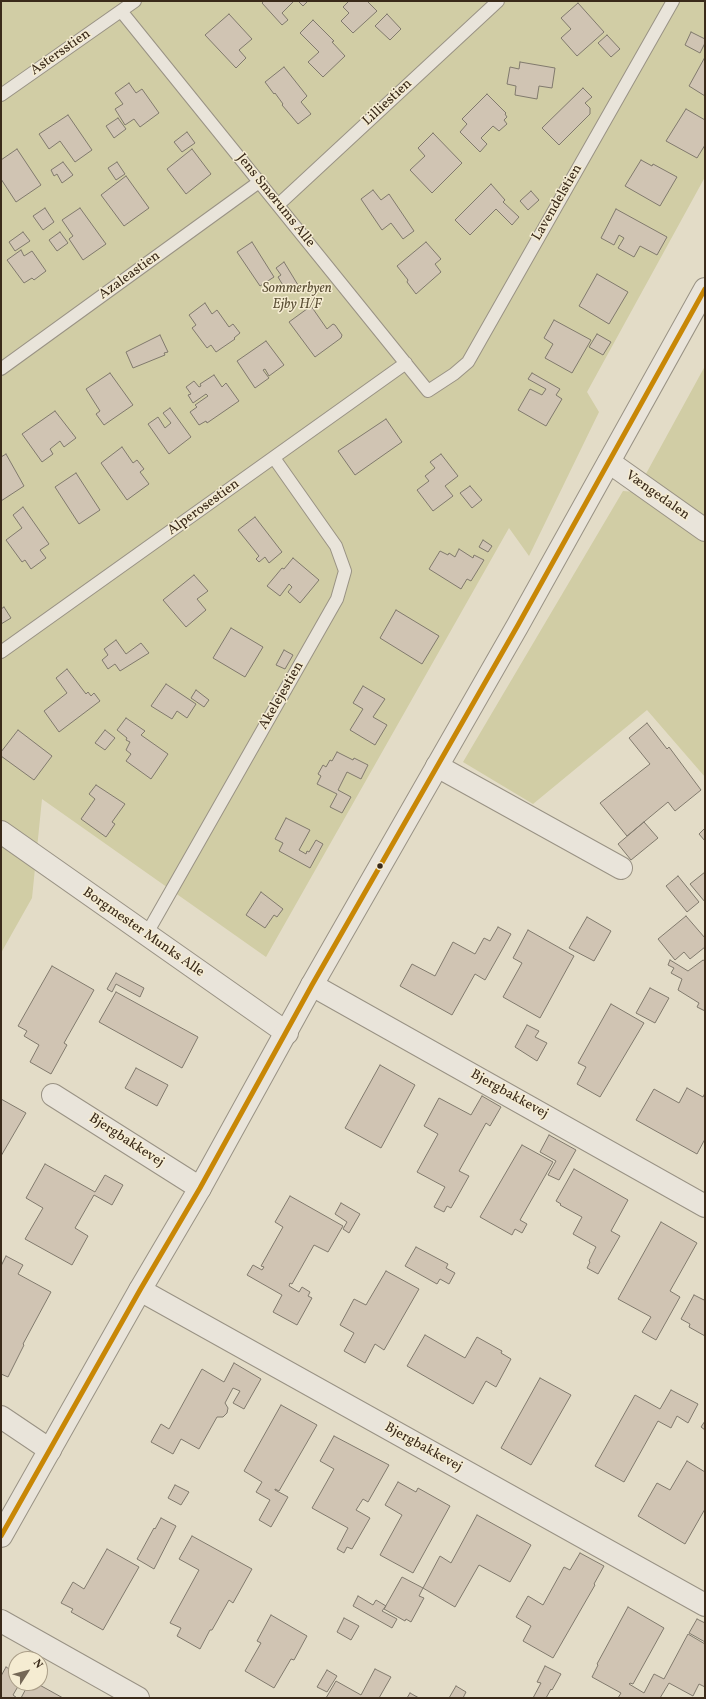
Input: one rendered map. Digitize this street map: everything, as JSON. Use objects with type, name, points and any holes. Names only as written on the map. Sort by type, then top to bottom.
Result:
[{"type":"street","points":[[1,1536],[140,1290],[200,1188],[312,985],[609,462],[705,289]]},
{"type":"street","name":"Vængedalen","points":[[609,462],[705,530]]},
{"type":"street","points":[[437,766],[621,868]]},
{"type":"street","name":"Borgmester Munks Alle","points":[[1,832],[286,1033]]},
{"type":"street","name":"Bjergbakkevej","points":[[312,985],[705,1206]]},
{"type":"street","name":"Bjergbakkevej","points":[[53,1095],[200,1188]]},
{"type":"street","name":"Bjergbakkevej","points":[[140,1290],[705,1605]]},
{"type":"street","points":[[1,1417],[50,1450]]},
{"type":"street","points":[[1,1621],[138,1698]]},
{"type":"lane","name":"Astersstien","points":[[1,95],[135,1]]},
{"type":"lane","name":"Lilliestien","points":[[278,205],[498,1]]},
{"type":"lane","name":"Lavendelstien","points":[[428,391],[454,374],[468,362],[673,1]]},
{"type":"lane","name":"Jens Smørums Alle","points":[[121,11],[428,391]]},
{"type":"lane","name":"Azaleastien","points":[[1,369],[259,182]]},
{"type":"lane","name":"Alperosestien","points":[[1,652],[406,363]]},
{"type":"lane","name":"Akelejestien","points":[[146,935],[337,599],[345,571],[336,546],[274,458]]},
{"type":"green space","name":"Sommerbyen Ejby H/F","points":[[1,1],[705,1],[705,177],[587,392],[599,412],[529,556],[509,528],[266,957],[42,799],[32,898],[1,953]]},
{"type":"green space","points":[[705,366],[705,777],[647,710],[533,804],[463,762],[623,491],[636,492]]},
{"type":"building","points":[[264,1],[294,1],[282,13],[288,20],[282,25],[262,3]]},
{"type":"building","points":[[298,1],[308,1],[303,6]]},
{"type":"building","points":[[349,1],[367,1],[377,11],[353,33],[341,21],[349,13],[343,7]]},
{"type":"building","points":[[578,3],[604,32],[577,56],[561,38],[571,29],[561,18]]},
{"type":"building","points":[[229,14],[252,39],[239,50],[246,58],[236,68],[205,35]]},
{"type":"building","points":[[387,14],[401,29],[390,40],[375,26]]},
{"type":"building","points":[[313,20],[334,41],[332,42],[345,56],[323,77],[308,62],[319,52],[300,33]]},
{"type":"building","points":[[691,32],[705,39],[705,43],[700,53],[685,45]]},
{"type":"building","points":[[607,35],[620,49],[611,57],[598,43]]},
{"type":"building","points":[[705,57],[705,96],[689,86]]},
{"type":"building","points":[[520,62],[555,68],[552,88],[539,86],[537,99],[515,95],[516,86],[507,84],[510,67],[519,69]]},
{"type":"building","points":[[284,67],[307,96],[301,102],[311,114],[298,124],[265,82]]},
{"type":"building","points":[[129,83],[136,93],[142,89],[159,113],[140,127],[134,119],[125,125],[115,109],[123,104],[115,93]]},
{"type":"building","points":[[583,88],[592,97],[585,103],[590,108],[590,114],[559,145],[542,128]]},
{"type":"building","points":[[487,94],[506,113],[505,114],[507,117],[504,120],[507,124],[499,131],[493,126],[481,138],[487,144],[480,152],[460,132],[467,124],[462,119]]},
{"type":"building","points":[[686,109],[705,120],[705,145],[697,158],[666,141]]},
{"type":"building","points":[[68,115],[92,150],[75,162],[60,141],[49,149],[39,134]]},
{"type":"building","points":[[118,118],[126,129],[114,138],[106,126]]},
{"type":"building","points":[[187,132],[195,143],[182,152],[174,142]]},
{"type":"building","points":[[433,133],[462,163],[432,193],[410,170],[425,156],[418,148]]},
{"type":"building","points":[[17,149],[41,185],[16,202],[1,179],[1,160]]},
{"type":"building","points":[[192,149],[211,174],[186,194],[167,169]]},
{"type":"building","points":[[641,160],[652,166],[653,164],[677,177],[660,206],[625,186]]},
{"type":"building","points":[[63,162],[73,175],[62,183],[57,174],[54,176],[51,170]]},
{"type":"building","points":[[117,162],[125,174],[116,180],[108,168]]},
{"type":"building","points":[[126,176],[149,208],[124,226],[101,195]]},
{"type":"building","points":[[491,184],[505,200],[503,202],[519,217],[512,225],[496,209],[470,235],[455,220]]},
{"type":"building","points":[[373,190],[381,200],[389,194],[414,231],[403,239],[391,223],[382,230],[361,199]]},
{"type":"building","points":[[531,191],[539,200],[528,210],[520,201]]},
{"type":"building","points":[[45,208],[54,222],[43,230],[33,216]]},
{"type":"building","points":[[80,208],[106,244],[83,260],[69,239],[73,236],[62,220]]},
{"type":"building","points":[[616,209],[667,237],[657,255],[640,246],[634,257],[618,248],[624,238],[619,235],[614,245],[601,238]]},
{"type":"building","points":[[23,232],[30,241],[15,251],[9,242]]},
{"type":"building","points":[[60,232],[68,243],[57,251],[49,240]]},
{"type":"building","points":[[252,242],[274,277],[260,286],[237,252]]},
{"type":"building","points":[[426,242],[441,259],[435,264],[441,272],[416,294],[407,282],[408,280],[397,266]]},
{"type":"building","points":[[21,250],[24,256],[32,251],[46,271],[34,280],[32,278],[24,283],[7,260]]},
{"type":"building","points":[[284,262],[298,285],[287,292],[278,277],[281,275],[276,268]]},
{"type":"building","points":[[597,274],[628,292],[609,324],[579,306]]},
{"type":"building","points":[[205,303],[212,314],[217,310],[229,327],[233,324],[240,333],[234,338],[235,339],[216,352],[211,345],[207,348],[192,328],[196,325],[189,315]]},
{"type":"building","points":[[311,306],[327,329],[333,324],[342,335],[341,338],[315,357],[289,322]]},
{"type":"building","points":[[554,320],[591,340],[572,373],[545,358],[553,344],[544,338]]},
{"type":"building","points":[[597,334],[611,342],[603,355],[589,347]]},
{"type":"building","points":[[160,335],[168,352],[164,353],[165,355],[133,368],[126,352]]},
{"type":"building","points":[[266,341],[284,365],[269,376],[265,369],[263,370],[269,378],[255,388],[237,361]]},
{"type":"building","points":[[110,373],[133,405],[104,425],[96,414],[100,411],[86,389]]},
{"type":"building","points":[[532,373],[560,389],[556,395],[562,399],[546,426],[518,410],[530,389],[542,395],[546,389],[528,379]]},
{"type":"building","points":[[214,375],[222,387],[226,383],[239,401],[207,423],[206,421],[199,425],[190,412],[197,407],[195,405],[208,396],[206,394],[193,403],[188,395],[191,394],[186,387],[194,381],[199,387],[201,386],[200,384]]},
{"type":"building","points":[[170,408],[191,437],[169,454],[148,424],[158,417],[165,428],[171,423],[163,413]]},
{"type":"building","points":[[55,411],[76,438],[64,447],[60,441],[50,449],[53,454],[42,462],[22,434]]},
{"type":"building","points":[[386,419],[402,442],[355,475],[338,451]]},
{"type":"building","points":[[122,447],[133,463],[137,460],[144,469],[140,472],[149,484],[127,500],[101,463]]},
{"type":"building","points":[[6,454],[24,486],[1,501],[1,457]]},
{"type":"building","points":[[441,454],[458,476],[445,486],[453,496],[433,511],[417,490],[429,481],[425,476],[435,468],[430,462]]},
{"type":"building","points":[[76,473],[100,510],[79,524],[55,487]]},
{"type":"building","points":[[470,486],[482,500],[472,508],[460,493]]},
{"type":"building","points":[[23,507],[49,544],[40,550],[46,558],[31,569],[25,560],[22,562],[6,540],[22,528],[13,515]]},
{"type":"building","points":[[255,517],[282,552],[269,563],[265,557],[259,562],[256,559],[259,556],[238,530]]},
{"type":"building","points":[[483,540],[492,546],[488,552],[479,547]]},
{"type":"building","points":[[459,549],[473,558],[474,555],[484,560],[471,581],[467,579],[461,589],[429,569],[440,551],[448,555],[449,553],[455,557]]},
{"type":"building","points":[[293,558],[319,580],[300,603],[288,592],[292,587],[289,584],[280,596],[267,586],[282,568],[284,569]]},
{"type":"building","points":[[194,575],[208,591],[197,599],[206,610],[186,627],[163,600]]},
{"type":"building","points":[[4,607],[11,618],[1,624],[1,609]]},
{"type":"building","points":[[396,610],[439,636],[422,664],[380,638]]},
{"type":"building","points":[[231,628],[263,647],[245,677],[213,658]]},
{"type":"building","points":[[116,640],[126,654],[141,643],[149,653],[120,671],[115,664],[108,669],[102,660],[108,655],[104,649]]},
{"type":"building","points":[[284,650],[293,655],[285,669],[276,665]]},
{"type":"building","points":[[67,669],[86,694],[88,692],[91,696],[94,693],[100,701],[59,732],[44,711],[67,693],[56,678]]},
{"type":"building","points":[[166,684],[196,704],[187,718],[177,711],[172,719],[151,706]]},
{"type":"building","points":[[363,686],[385,699],[373,717],[387,725],[375,745],[350,730],[363,709],[353,703]]},
{"type":"building","points":[[196,690],[209,700],[204,707],[191,698]]},
{"type":"building","points":[[126,718],[145,731],[141,735],[168,754],[151,779],[126,761],[131,754],[126,750],[130,742],[126,740],[127,738],[117,730]]},
{"type":"building","points":[[647,723],[667,749],[669,747],[701,790],[675,811],[668,802],[627,836],[600,803],[650,764],[629,738]]},
{"type":"building","points":[[18,730],[52,756],[34,780],[1,756],[1,752]]},
{"type":"building","points":[[105,730],[115,738],[105,750],[95,743]]},
{"type":"building","points":[[337,752],[368,765],[361,779],[347,772],[338,790],[351,797],[342,813],[330,807],[337,794],[317,784],[321,776],[318,774],[323,765],[326,767],[330,760],[332,761]]},
{"type":"building","points":[[96,785],[125,804],[112,822],[115,824],[106,837],[81,819],[95,799],[89,794]]},
{"type":"building","points":[[286,818],[310,830],[299,850],[306,854],[307,851],[309,852],[316,840],[323,844],[310,868],[279,851],[283,843],[275,839]]},
{"type":"building","points":[[644,822],[658,838],[631,860],[618,844]]},
{"type":"building","points":[[705,828],[705,841],[699,834]]},
{"type":"building","points":[[705,872],[705,902],[690,884]]},
{"type":"building","points":[[678,876],[699,902],[687,912],[666,886]]},
{"type":"building","points":[[261,892],[283,909],[277,917],[274,915],[265,928],[246,915]]},
{"type":"building","points":[[686,916],[705,938],[705,947],[690,959],[684,952],[675,960],[658,939]]},
{"type":"building","points":[[587,917],[611,931],[594,961],[569,948]]},
{"type":"building","points":[[498,927],[511,934],[485,980],[475,974],[452,1015],[400,986],[412,964],[435,976],[453,942],[475,954],[484,938],[490,941]]},
{"type":"building","points":[[528,930],[574,956],[540,1018],[503,997],[522,963],[513,958]]},
{"type":"building","points":[[670,960],[688,971],[703,960],[705,961],[705,1011],[697,1007],[699,1003],[678,990],[682,979],[671,973],[674,968],[668,965]]},
{"type":"building","points":[[52,966],[94,990],[64,1043],[67,1045],[51,1074],[30,1062],[39,1045],[24,1036],[27,1031],[18,1026]]},
{"type":"building","points":[[116,973],[144,988],[140,997],[116,984],[112,992],[107,989]]},
{"type":"building","points":[[650,988],[669,998],[655,1023],[636,1013]]},
{"type":"building","points":[[116,992],[198,1037],[182,1068],[99,1022]]},
{"type":"building","points":[[611,1004],[644,1023],[600,1097],[577,1084],[586,1067],[578,1063]]},
{"type":"building","points":[[527,1025],[539,1031],[535,1037],[547,1043],[537,1061],[515,1047]]},
{"type":"building","points":[[380,1065],[415,1085],[381,1148],[345,1128]]},
{"type":"building","points":[[136,1068],[168,1085],[157,1106],[125,1088]]},
{"type":"building","points":[[687,1088],[703,1097],[705,1093],[705,1139],[697,1154],[636,1120],[654,1089],[679,1103]]},
{"type":"building","points":[[482,1096],[501,1107],[490,1126],[486,1123],[459,1171],[469,1176],[451,1208],[447,1206],[444,1212],[434,1207],[445,1187],[417,1172],[438,1134],[424,1126],[439,1098],[471,1115]]},
{"type":"building","points":[[1,1099],[26,1113],[1,1156]]},
{"type":"building","points":[[549,1135],[576,1150],[559,1180],[548,1175],[556,1161],[540,1152]]},
{"type":"building","points":[[522,1145],[553,1162],[520,1220],[527,1224],[522,1233],[515,1229],[512,1235],[480,1217]]},
{"type":"building","points":[[45,1164],[95,1192],[105,1175],[123,1185],[112,1205],[94,1195],[75,1228],[88,1236],[72,1265],[25,1239],[43,1208],[26,1198]]},
{"type":"building","points":[[574,1169],[628,1200],[611,1231],[620,1236],[598,1274],[587,1268],[596,1247],[573,1234],[582,1217],[560,1205],[561,1204],[556,1201]]},
{"type":"building","points":[[290,1196],[343,1226],[328,1252],[314,1245],[292,1284],[290,1283],[289,1286],[299,1292],[302,1287],[310,1292],[308,1296],[312,1298],[297,1325],[273,1312],[282,1295],[247,1275],[253,1265],[262,1270],[264,1267],[261,1266],[283,1227],[275,1222]]},
{"type":"building","points":[[341,1203],[360,1214],[349,1233],[343,1229],[347,1222],[335,1214]]},
{"type":"building","points":[[661,1222],[697,1243],[670,1291],[680,1297],[656,1340],[642,1332],[651,1317],[618,1299]]},
{"type":"building","points":[[416,1247],[448,1264],[446,1268],[455,1273],[449,1284],[440,1279],[437,1284],[405,1266]]},
{"type":"building","points":[[6,1256],[23,1265],[18,1274],[51,1292],[23,1344],[24,1345],[8,1377],[1,1374],[1,1266]]},
{"type":"building","points":[[386,1271],[419,1289],[384,1350],[375,1344],[365,1363],[344,1351],[354,1333],[340,1325],[354,1299],[366,1305]]},
{"type":"building","points":[[694,1295],[704,1300],[705,1298],[705,1336],[689,1327],[690,1324],[681,1319]]},
{"type":"building","points":[[425,1335],[465,1358],[477,1337],[502,1351],[501,1353],[511,1359],[496,1387],[486,1381],[473,1404],[407,1366]]},
{"type":"building","points":[[234,1363],[261,1379],[244,1409],[233,1403],[240,1391],[233,1388],[225,1403],[228,1408],[227,1413],[223,1417],[217,1417],[199,1449],[181,1439],[173,1454],[151,1442],[161,1424],[169,1429],[202,1369],[224,1382]]},
{"type":"building","points":[[540,1378],[571,1395],[531,1465],[501,1448]]},
{"type":"building","points":[[671,1390],[698,1404],[688,1423],[677,1416],[671,1428],[658,1421],[624,1482],[595,1466],[635,1395],[660,1409]]},
{"type":"building","points":[[281,1405],[317,1425],[279,1491],[275,1489],[288,1497],[271,1527],[259,1520],[270,1500],[256,1492],[262,1482],[244,1471]]},
{"type":"building","points":[[705,1421],[705,1430],[701,1427]]},
{"type":"building","points":[[334,1436],[389,1465],[368,1502],[363,1499],[356,1510],[370,1518],[352,1549],[347,1547],[344,1553],[337,1549],[348,1528],[312,1508],[334,1469],[320,1461]]},
{"type":"building","points":[[687,1461],[705,1472],[705,1509],[685,1544],[638,1516],[657,1483],[670,1490]]},
{"type":"building","points":[[398,1482],[416,1492],[418,1488],[450,1506],[413,1573],[380,1555],[402,1515],[385,1505]]},
{"type":"building","points":[[175,1485],[189,1492],[181,1505],[168,1498]]},
{"type":"building","points":[[477,1515],[531,1545],[510,1582],[479,1565],[455,1607],[423,1588],[440,1556],[451,1563]]},
{"type":"building","points":[[161,1518],[176,1526],[154,1569],[137,1559]]},
{"type":"building","points":[[192,1536],[252,1569],[233,1603],[229,1600],[200,1649],[177,1636],[181,1628],[170,1623],[199,1570],[179,1559]]},
{"type":"building","points":[[107,1549],[139,1567],[103,1630],[71,1612],[73,1609],[61,1603],[73,1582],[84,1589]]},
{"type":"building","points":[[580,1553],[604,1566],[594,1584],[595,1585],[553,1658],[523,1641],[531,1626],[516,1617],[528,1596],[543,1605],[564,1567],[570,1570]]},
{"type":"building","points":[[402,1577],[423,1588],[419,1596],[424,1598],[411,1622],[406,1619],[405,1621],[384,1609]]},
{"type":"building","points":[[358,1596],[373,1605],[376,1600],[386,1606],[382,1611],[397,1619],[392,1628],[353,1606]]},
{"type":"building","points":[[628,1607],[664,1628],[633,1684],[629,1684],[644,1693],[654,1674],[664,1679],[688,1634],[705,1644],[705,1687],[699,1684],[693,1696],[669,1683],[660,1698],[618,1698],[621,1693],[592,1677],[598,1665],[597,1664]]},
{"type":"building","points":[[271,1615],[307,1636],[294,1660],[291,1659],[274,1688],[245,1671],[261,1643],[257,1641]]},
{"type":"building","points":[[344,1618],[359,1626],[351,1640],[337,1632]]},
{"type":"building","points":[[697,1619],[705,1623],[705,1642],[689,1633]]},
{"type":"building","points":[[545,1666],[561,1674],[546,1698],[533,1698],[541,1683],[537,1682]]},
{"type":"building","points":[[6,1667],[8,1668],[8,1691],[15,1691],[13,1695],[17,1698],[1,1698],[1,1676]]},
{"type":"building","points":[[375,1669],[391,1677],[379,1698],[326,1698],[336,1681],[361,1695]]},
{"type":"building","points":[[327,1670],[337,1676],[327,1692],[317,1687]]},
{"type":"building","points":[[456,1686],[466,1692],[463,1698],[449,1698]]},
{"type":"building","points":[[48,1690],[63,1698],[21,1698],[25,1691],[48,1691]]},
{"type":"building","points":[[410,1693],[419,1698],[407,1698]]},
{"type":"transit line","points":[[1,1536],[140,1290],[200,1188],[312,985],[518,625],[705,289]]}]
